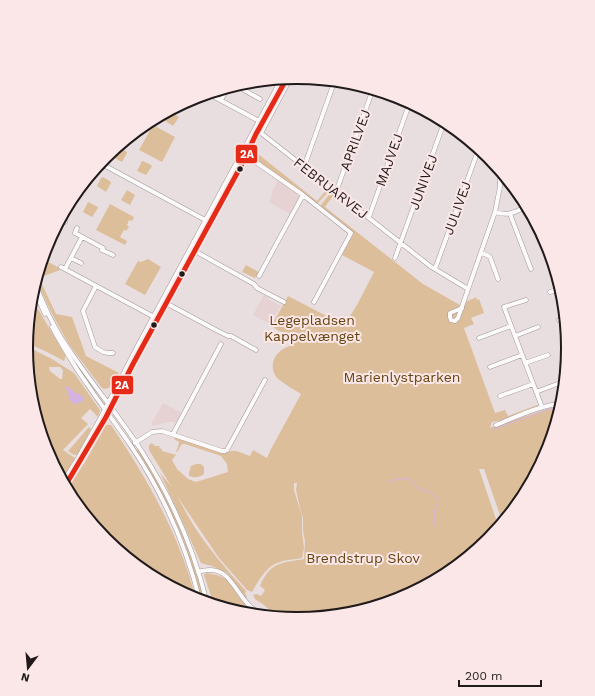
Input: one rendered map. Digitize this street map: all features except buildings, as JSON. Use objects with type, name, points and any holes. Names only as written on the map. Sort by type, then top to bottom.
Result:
[{"type":"street","points":[[243,156],[259,121],[279,84]]},
{"type":"street","points":[[68,480],[108,414],[164,302],[284,84]]},
{"type":"street","name":"FEBRUARVEJ","points":[[287,84],[261,133],[435,269],[468,288]]},
{"type":"street","points":[[304,167],[333,86]]},
{"type":"street","points":[[243,90],[260,99]]},
{"type":"street","points":[[221,100],[224,94]]},
{"type":"street","name":"APRILVEJ","points":[[336,192],[371,94]]},
{"type":"street","points":[[215,97],[259,121]]},
{"type":"street","name":"MAJVEJ","points":[[369,217],[408,108]]},
{"type":"street","name":"JUNIVEJ","points":[[401,243],[442,127]]},
{"type":"street","name":"JULIVEJ","points":[[435,269],[477,154]]},
{"type":"street","points":[[243,156],[254,161],[302,195],[351,234],[314,302]]},
{"type":"street","points":[[106,166],[208,222]]},
{"type":"street","points":[[462,308],[495,212],[500,187],[500,178]]},
{"type":"street","points":[[258,276],[302,195]]},
{"type":"street","points":[[495,212],[504,215],[522,209]]},
{"type":"street","points":[[510,214],[531,269]]},
{"type":"street","points":[[78,228],[75,233],[113,255]]},
{"type":"street","points":[[82,237],[72,258],[63,268],[156,318]]},
{"type":"street","points":[[395,258],[401,243]]},
{"type":"street","points":[[192,250],[284,302]]},
{"type":"street","points":[[482,253],[490,257],[498,279]]},
{"type":"street","points":[[72,258],[81,262]]},
{"type":"street","points":[[96,286],[83,311],[96,348],[103,352],[113,353]]},
{"type":"street","points":[[550,292],[556,290]]},
{"type":"street","points":[[39,292],[69,351],[108,403],[153,468],[175,511],[198,572],[205,595]]},
{"type":"street","points":[[38,297],[66,353],[132,446],[150,476],[169,513],[185,552],[197,593]]},
{"type":"street","points":[[526,300],[504,307],[542,407]]},
{"type":"street","points":[[164,302],[256,350]]},
{"type":"street","points":[[66,477],[156,318]]},
{"type":"street","points":[[479,338],[511,326]]},
{"type":"street","points":[[514,336],[538,327]]},
{"type":"street","points":[[173,434],[221,344]]},
{"type":"street","points":[[490,367],[522,355]]},
{"type":"street","points":[[525,364],[548,355]]},
{"type":"street","points":[[132,446],[149,434],[162,431],[225,451],[227,450],[265,380]]},
{"type":"street","points":[[500,396],[533,384]]},
{"type":"street","points":[[536,392],[557,384]]},
{"type":"street","points":[[496,425],[542,407],[556,404]]},
{"type":"street","points":[[198,572],[217,570],[224,574],[253,608]]},
{"type":"shaded area","points":[[278,180],[299,197],[290,214],[269,202]]},
{"type":"shaded area","points":[[264,295],[281,306],[271,322],[268,323],[253,315]]},
{"type":"shaded area","points":[[68,386],[75,393],[83,397],[83,400],[80,403],[74,404],[70,400],[66,387]]},
{"type":"shaded area","points":[[163,403],[182,413],[177,422],[169,422],[152,426],[151,424]]},
{"type":"green space","points":[[174,114],[179,117],[173,126],[164,120]]},
{"type":"green space","points":[[154,126],[175,137],[162,162],[139,150],[152,128]]},
{"type":"green space","points":[[123,149],[127,153],[122,162],[114,157]]},
{"type":"green space","points":[[253,150],[317,201],[328,188],[330,190],[317,204],[253,159]]},
{"type":"green space","points":[[142,161],[152,166],[146,175],[137,171]]},
{"type":"green space","points":[[103,177],[111,182],[106,192],[97,186]]},
{"type":"green space","points":[[127,190],[135,195],[130,205],[121,200]]},
{"type":"green space","points":[[332,191],[335,193],[325,207],[423,284],[460,305],[458,307],[477,297],[476,300],[479,299],[484,313],[471,318],[474,324],[464,328],[495,413],[505,410],[508,416],[538,405],[522,413],[503,420],[492,422],[490,428],[555,407],[548,433],[535,465],[517,495],[500,517],[484,469],[479,469],[497,521],[485,535],[459,558],[430,577],[383,598],[332,610],[315,612],[280,612],[270,611],[255,599],[253,595],[257,594],[261,596],[265,590],[260,586],[272,568],[283,563],[304,559],[305,541],[303,518],[296,490],[297,483],[294,483],[294,490],[302,516],[304,548],[302,558],[275,564],[263,574],[252,592],[247,590],[219,558],[177,496],[204,541],[246,591],[246,598],[227,573],[201,563],[160,473],[171,486],[149,450],[149,445],[152,443],[155,446],[160,446],[159,448],[162,449],[162,451],[176,455],[172,460],[177,469],[188,479],[196,482],[228,472],[227,464],[221,456],[185,444],[182,444],[176,452],[179,442],[174,439],[175,437],[225,454],[234,451],[250,456],[253,450],[267,458],[301,394],[277,378],[273,370],[273,362],[279,352],[290,346],[294,339],[274,328],[273,323],[288,296],[344,325],[357,305],[374,272],[342,255],[354,233],[320,206]]},
{"type":"green space","points":[[88,202],[98,207],[92,217],[83,212]]},
{"type":"green space","points":[[110,204],[134,217],[132,221],[129,220],[127,225],[129,227],[126,231],[124,230],[120,237],[127,241],[125,245],[96,230]]},
{"type":"green space","points":[[148,259],[161,267],[145,295],[125,284],[138,261],[141,262]]},
{"type":"green space","points":[[47,262],[62,269],[43,276]]},
{"type":"green space","points":[[246,265],[259,272],[255,278],[242,272]]},
{"type":"green space","points":[[41,283],[56,314],[72,317],[86,356],[119,373],[109,388],[104,389],[101,387],[68,343],[40,288]]},
{"type":"green space","points":[[38,309],[65,355],[64,361],[33,346],[36,310]]},
{"type":"green space","points":[[33,350],[52,359],[74,373],[100,410],[98,417],[90,409],[81,418],[88,424],[63,450],[75,458],[65,475],[53,449],[42,416],[35,383]],"holes":[[[49,367],[60,367],[63,370],[62,379],[60,379],[50,371]]]},
{"type":"green space","points":[[106,425],[111,425],[137,466],[172,530],[194,591],[165,577],[136,558],[110,535],[88,509],[71,484]]},
{"type":"green space","points":[[89,427],[91,429],[78,454],[74,455],[68,451],[69,450]]},
{"type":"green space","points":[[138,449],[160,485],[178,523],[193,562],[203,595],[200,593],[182,537],[172,515],[136,450]]},
{"type":"green space","points":[[201,464],[204,467],[204,474],[197,477],[189,476],[191,466]]},
{"type":"green space","points":[[206,573],[217,575],[226,579],[247,607],[212,598],[204,575]]},
{"type":"waterway","points":[[492,430],[555,408]]},
{"type":"waterway","points":[[388,482],[399,479],[408,479],[416,487],[435,495],[438,500],[434,515],[434,523],[436,527]]},
{"type":"transit line","name":"2A","points":[[68,480],[106,417],[284,84]]},
{"type":"park label","name":"Legepladsen Kappelvænget","points":[[312,328]]},
{"type":"park label","name":"Marienlystparken","points":[[402,377]]},
{"type":"park label","name":"Brendstrup Skov","points":[[363,558]]}]
